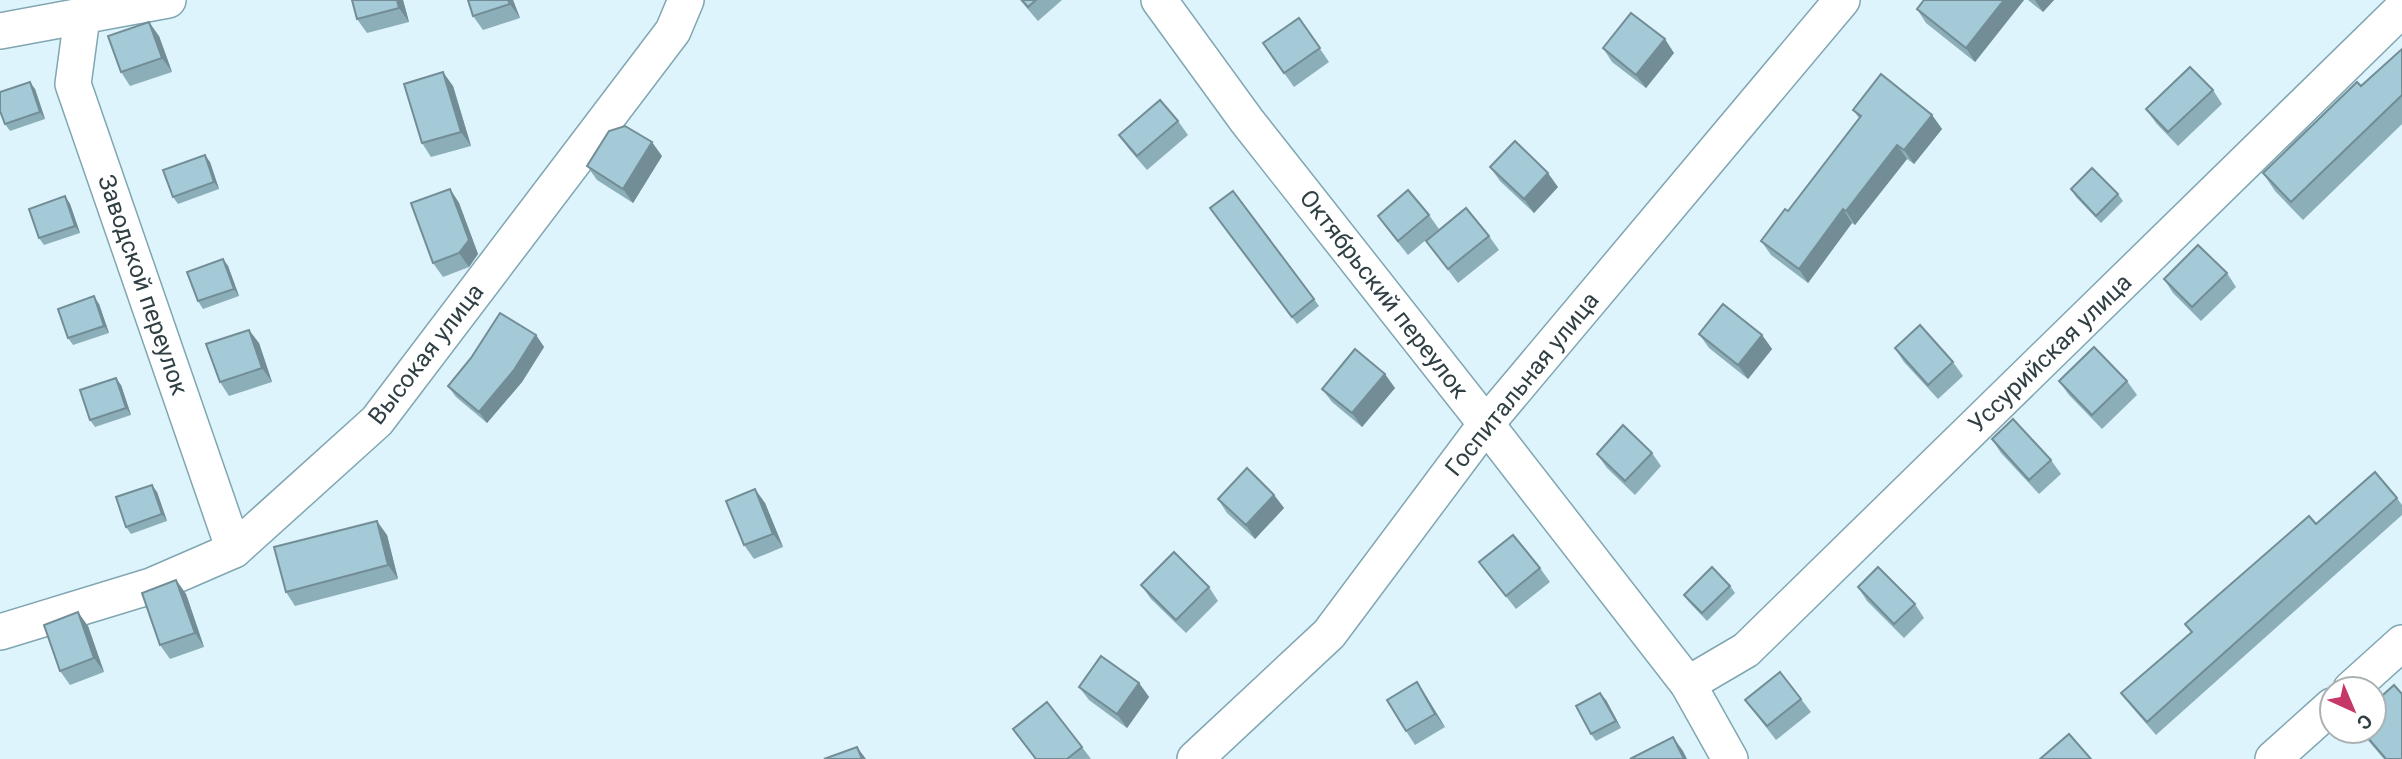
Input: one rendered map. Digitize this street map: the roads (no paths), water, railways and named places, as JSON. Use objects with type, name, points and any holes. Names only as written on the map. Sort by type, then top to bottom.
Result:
[{"type":"street","points":[[0,31],[168,0]]},
{"type":"street","name":"Высокая улица","points":[[0,632],[151,586],[234,550],[377,421],[673,31],[686,0]]},
{"type":"street","name":"Октябрьский переулок","points":[[1159,0],[1247,121],[1688,684],[1730,759]]},
{"type":"street","name":"Госпитальная улица","points":[[1195,759],[1329,634],[1486,424],[1842,0]]},
{"type":"street","name":"Уссурийская улица","points":[[1688,684],[1746,650],[2402,9]]},
{"type":"street","name":"Заводской переулок","points":[[82,16],[73,84],[234,550]]},
{"type":"street","points":[[2367,675],[2402,643]]},
{"type":"street","points":[[2273,759],[2318,719]]}]
